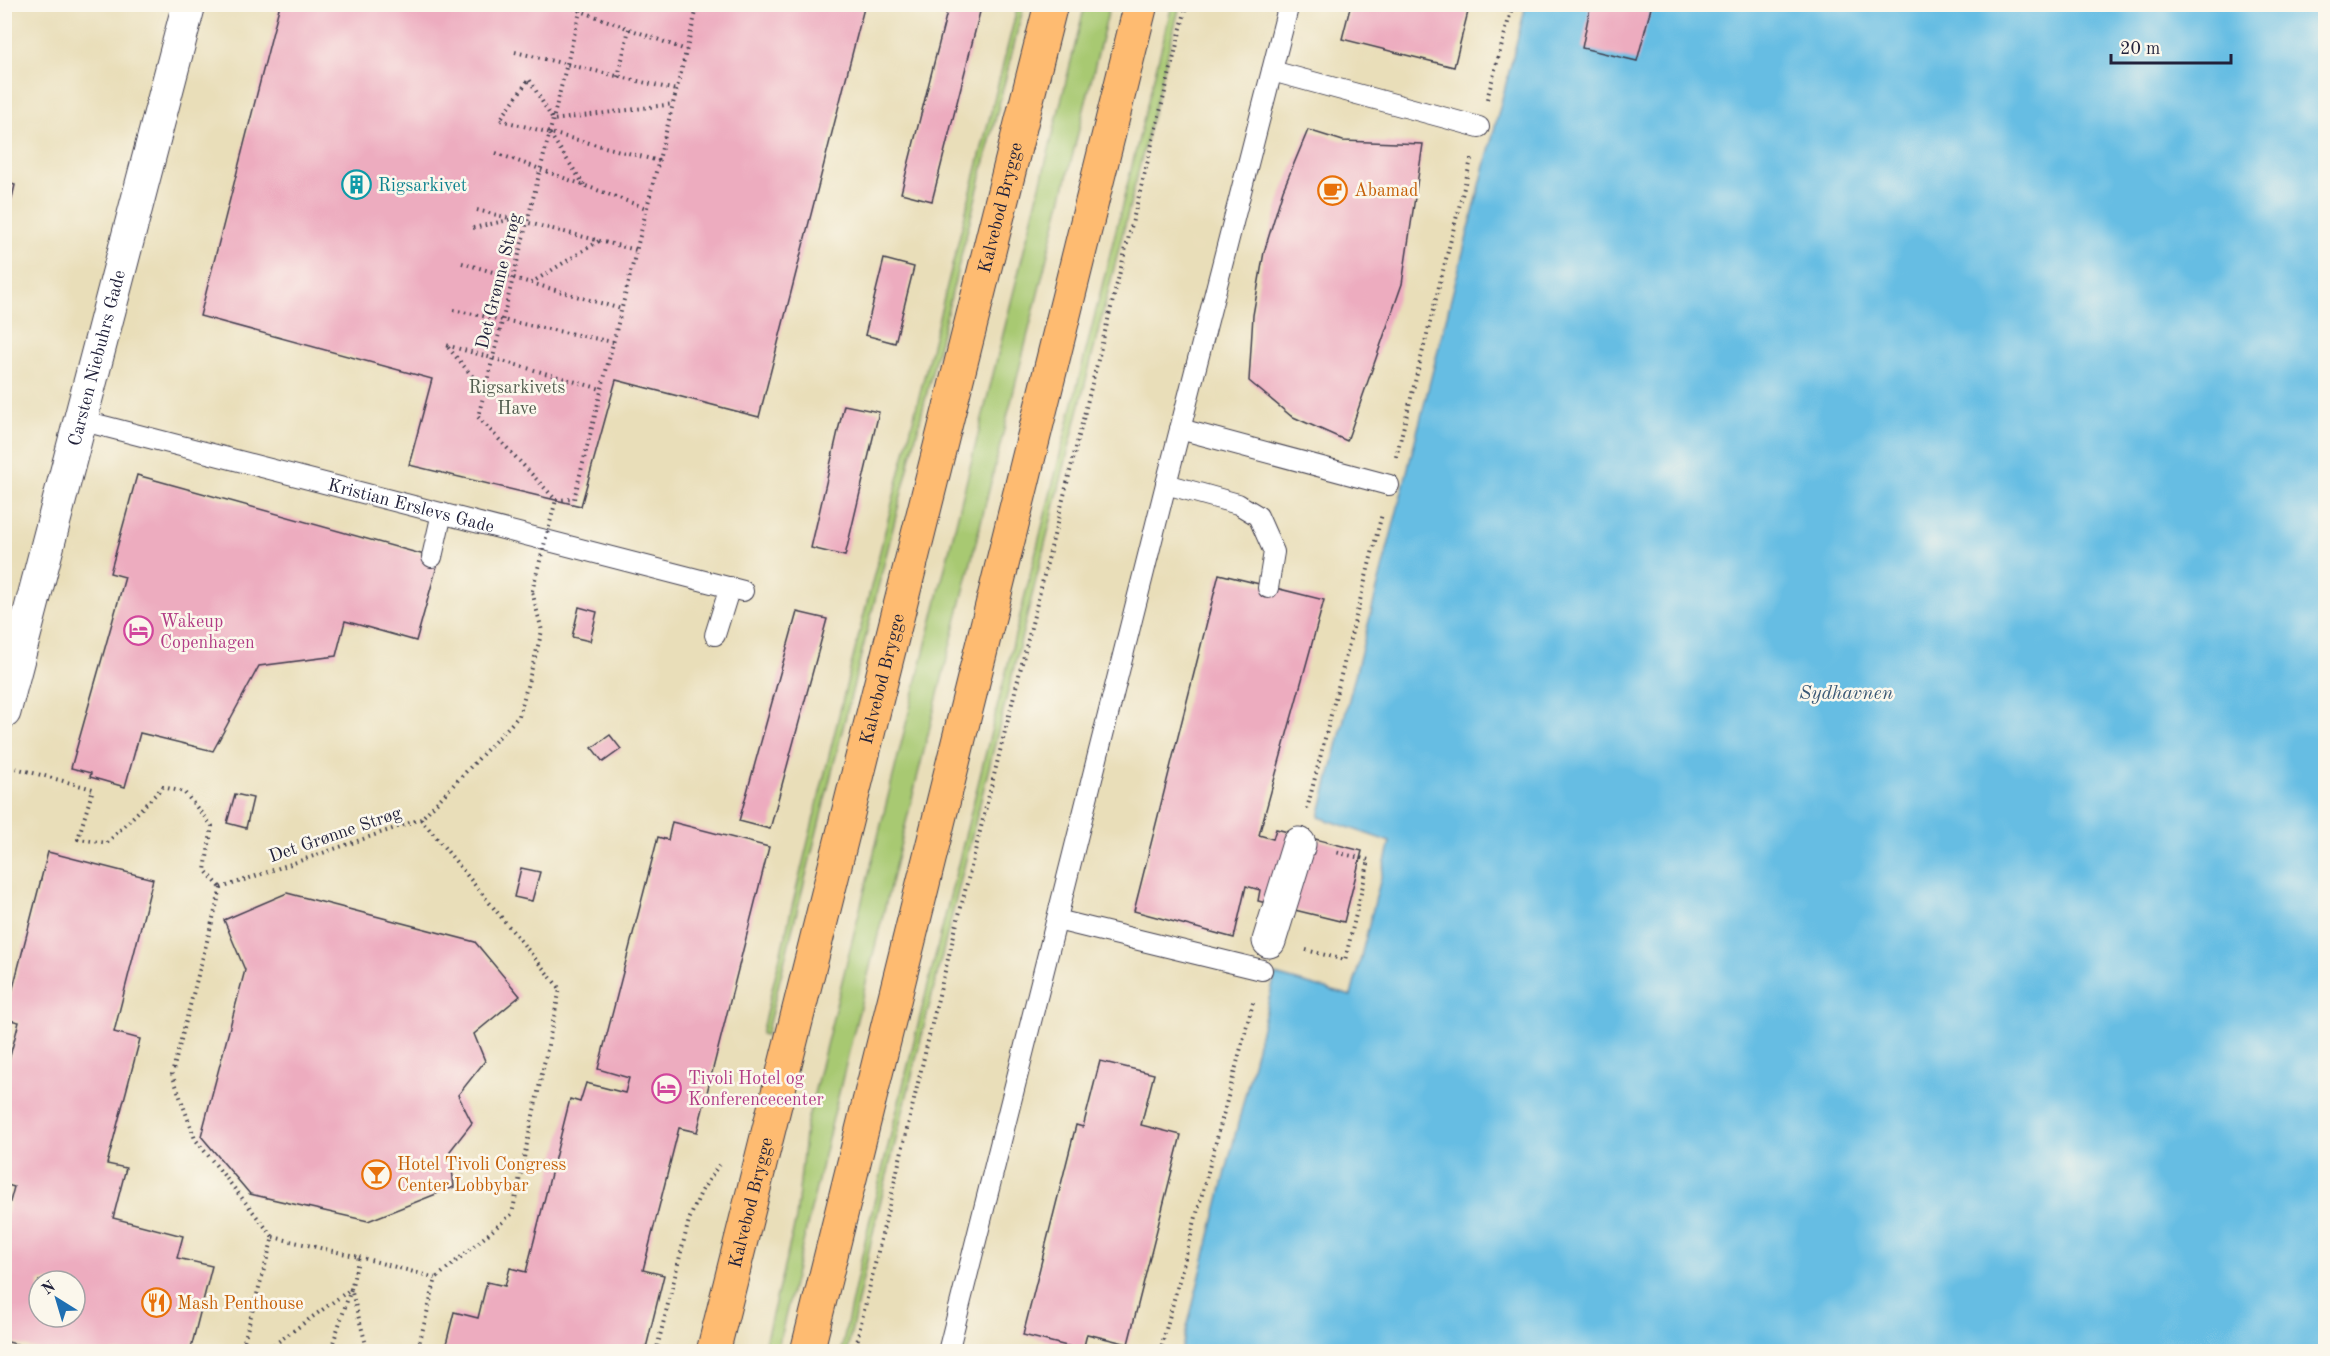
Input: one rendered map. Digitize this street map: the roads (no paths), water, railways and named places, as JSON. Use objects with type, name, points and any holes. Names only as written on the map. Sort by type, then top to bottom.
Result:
[{"type":"main road","name":"Kalvebod Brygge","points":[[713,1352],[1051,4]]},
{"type":"main road","points":[[807,1352],[1141,4]]},
{"type":"street","name":"Carsten Niebuhrs Gade","points":[[4,712],[189,4]]},
{"type":"street","points":[[1266,955],[1299,844]]},
{"type":"lane","points":[[948,1352],[1289,4]]},
{"type":"lane","points":[[1272,71],[1479,127]]},
{"type":"lane","name":"Kristian Erslevs Gade","points":[[80,420],[737,589],[716,635]]},
{"type":"lane","points":[[1180,429],[1389,485]]},
{"type":"lane","points":[[1166,484],[1238,504],[1258,516],[1274,552],[1268,588]]},
{"type":"lane","points":[[432,557],[442,513]]},
{"type":"lane","points":[[1057,920],[1266,955]]},
{"type":"water","name":"Sydhavnen","points":[[1526,5],[2325,5],[2325,1351],[1181,1352],[1275,975],[1351,996],[1390,842],[1319,817]]},
{"type":"place","name":"Rigsarkivet","points":[[357,185]]},
{"type":"place","name":"Abamad","points":[[1333,190]]},
{"type":"place","name":"Wakeup Copenhagen","points":[[139,631]]},
{"type":"place","name":"Tivoli Hotel og Konferencecenter","points":[[667,1088]]},
{"type":"place","name":"Hotel Tivoli Congress Center Lobbybar","points":[[376,1174]]},
{"type":"place","name":"Mash Penthouse","points":[[156,1303]]},
{"type":"park label","name":"Rigsarkivets Have","points":[[517,397]]}]
